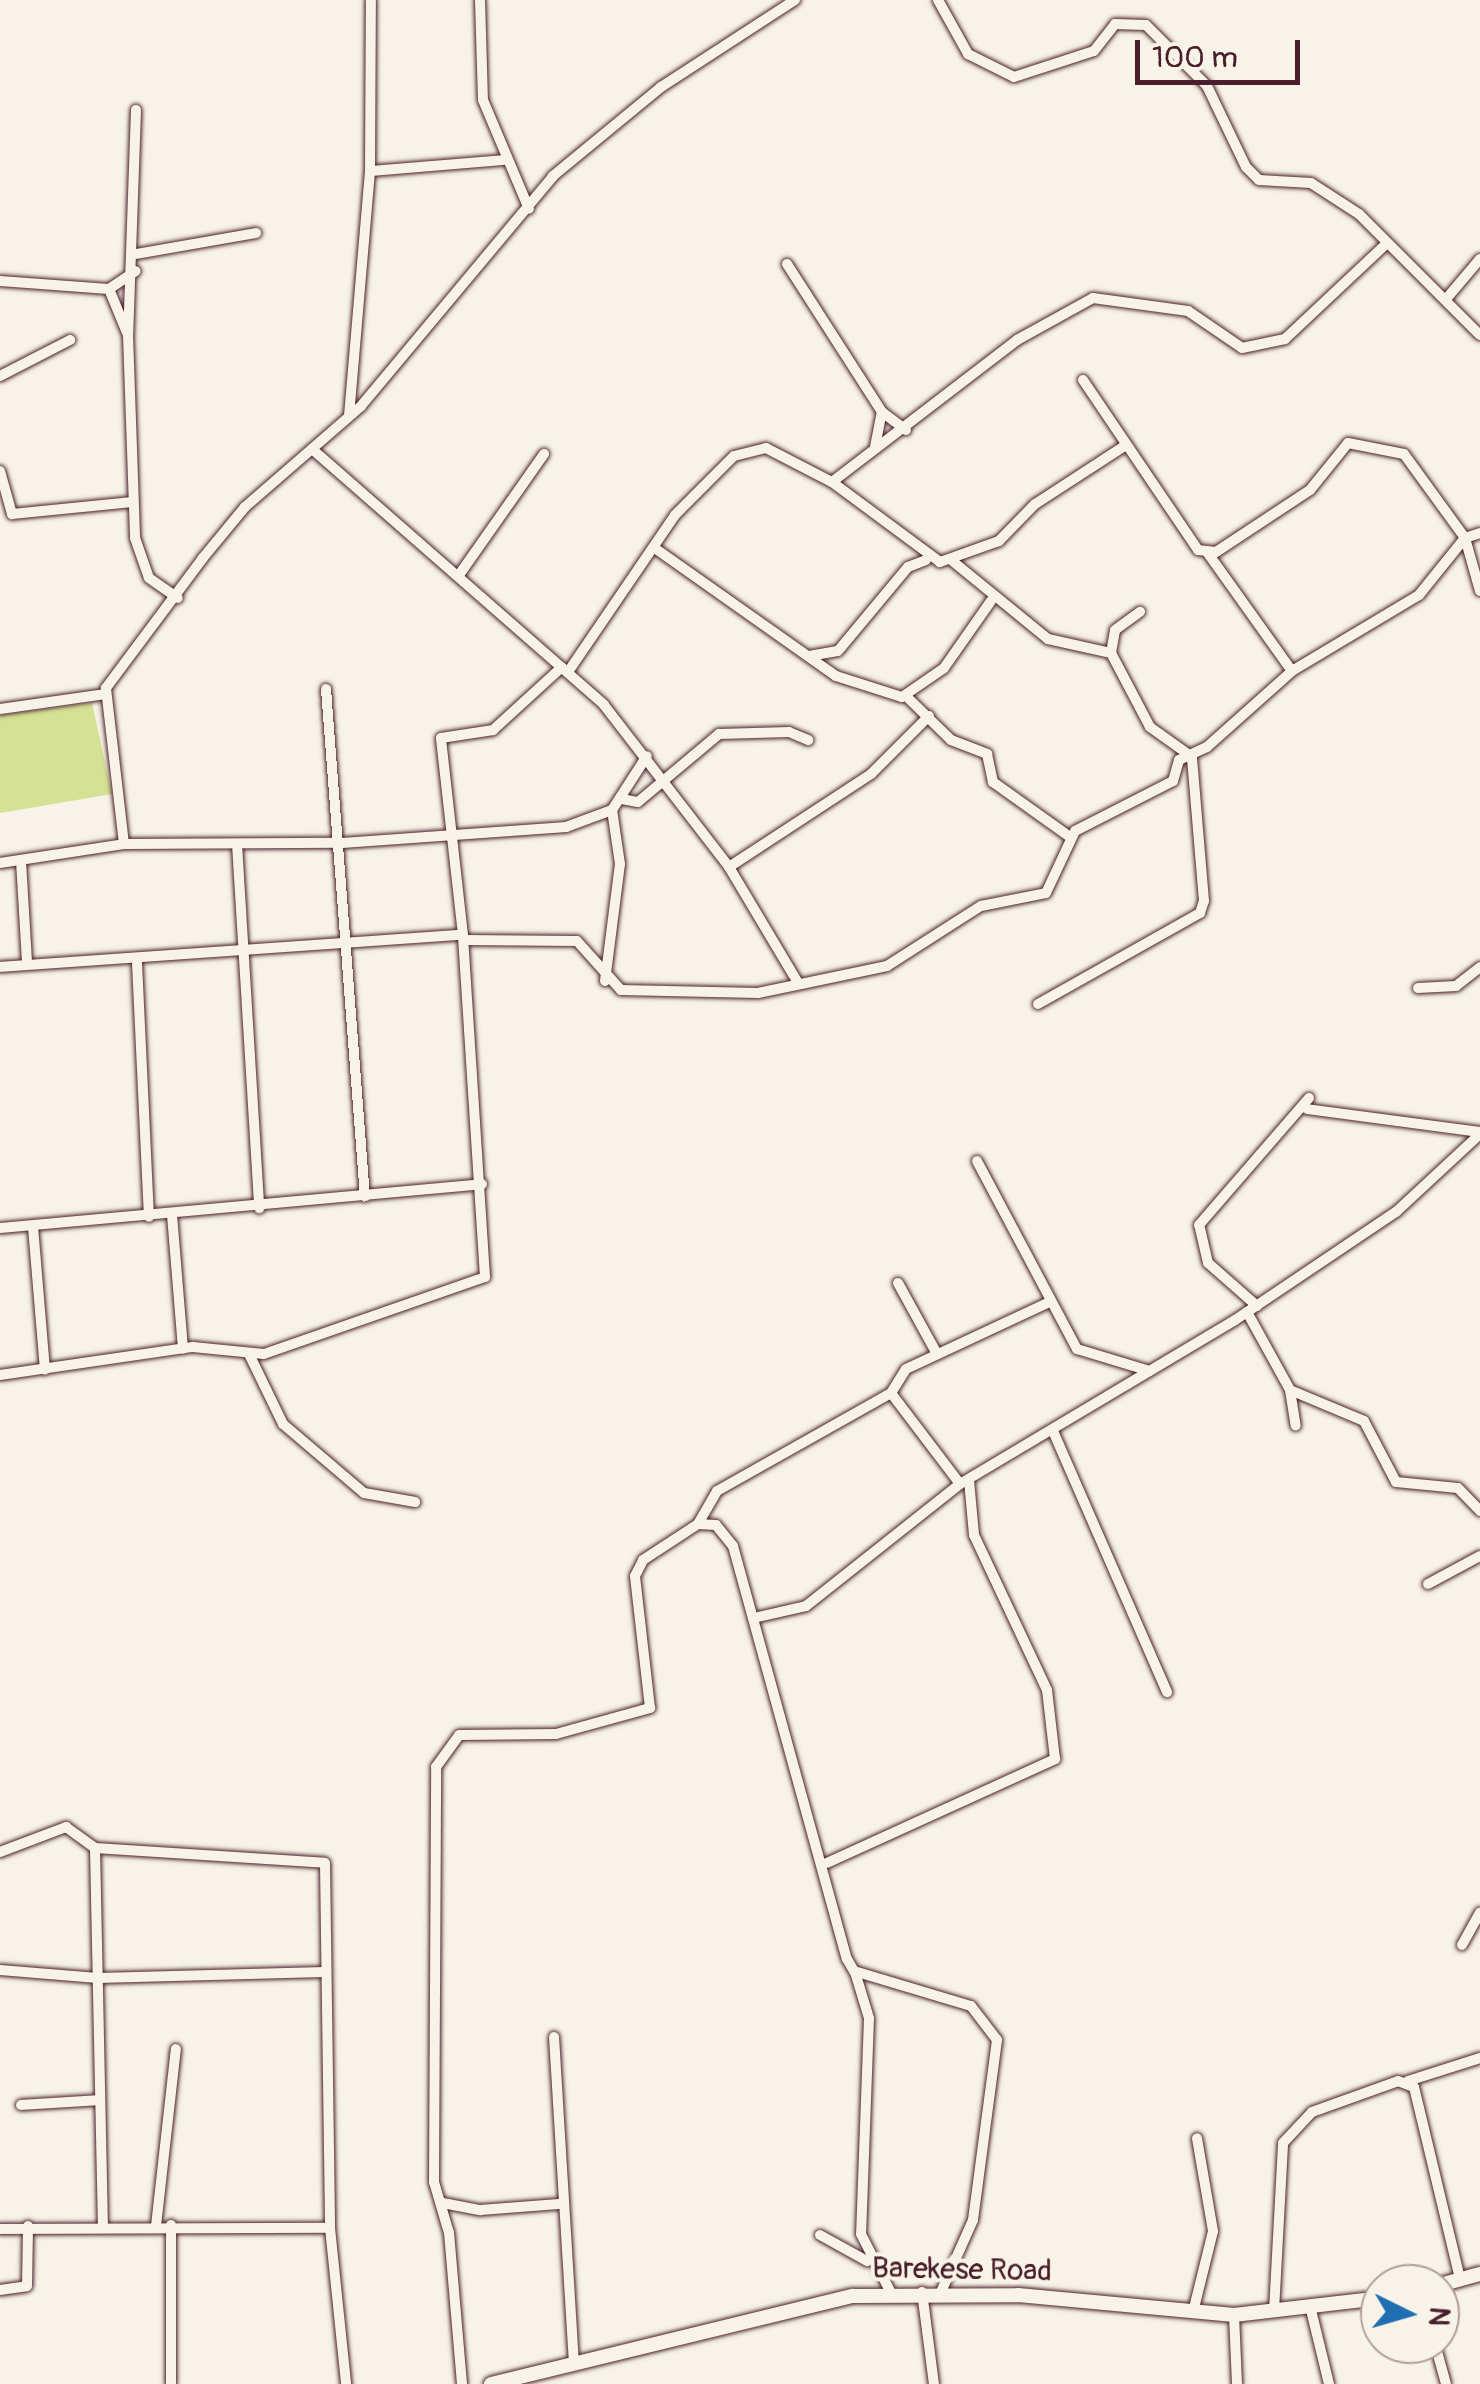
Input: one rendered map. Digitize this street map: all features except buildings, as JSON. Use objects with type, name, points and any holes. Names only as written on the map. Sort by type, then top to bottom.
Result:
[{"type":"main road","points":[[1460,2279],[1480,2274]]},
{"type":"main road","name":"Barekese Road","points":[[491,2384],[574,2361],[890,2293],[941,2292],[1234,2315],[1311,2310],[1360,2301]]},
{"type":"street","points":[[348,417],[370,170],[371,0]]},
{"type":"street","points":[[480,0],[483,100],[504,160],[529,209]]},
{"type":"street","points":[[124,844],[106,694],[245,507],[348,417],[554,176],[660,87],[795,0]]},
{"type":"street","points":[[938,0],[968,54],[1014,77],[1094,51],[1115,24],[1146,24],[1207,86],[1246,168],[1260,180],[1311,182],[1359,214],[1384,246],[1447,298],[1480,335]]},
{"type":"street","points":[[136,110],[136,271],[128,335],[132,502],[145,571],[178,598]]},
{"type":"street","points":[[370,170],[504,160]]},
{"type":"street","points":[[136,254],[256,233]]},
{"type":"street","points":[[832,482],[874,447],[906,430],[1018,340],[1094,298],[1188,311],[1238,349],[1285,338],[1384,246]]},
{"type":"street","points":[[1447,298],[1480,259]]},
{"type":"street","points":[[787,264],[882,412],[906,430]]},
{"type":"street","points":[[0,281],[109,290],[136,271]]},
{"type":"street","points":[[109,290],[128,335]]},
{"type":"street","points":[[0,376],[70,340]]},
{"type":"street","points":[[1083,380],[1292,672]]},
{"type":"street","points":[[874,447],[882,412]]},
{"type":"street","points":[[1208,552],[1310,490],[1348,443],[1366,442],[1404,454],[1465,538],[1480,591]]},
{"type":"street","points":[[808,656],[838,651],[908,567],[926,560],[950,559],[999,541],[1035,504],[1126,445]]},
{"type":"street","points":[[0,1375],[183,1348],[250,1356],[485,1277],[457,838],[441,738],[493,730],[565,669],[656,549],[675,515],[748,447],[832,482],[926,560]]},
{"type":"street","points":[[312,449],[565,669],[648,756],[729,867],[797,981]]},
{"type":"street","points":[[459,576],[544,454]]},
{"type":"street","points":[[0,471],[12,514],[132,502]]},
{"type":"street","points":[[0,967],[27,960],[137,963],[351,938],[577,940],[606,981],[621,990],[738,994],[888,966],[981,906],[1039,898],[1058,877],[1070,837],[1173,781],[1179,760],[1192,756],[1292,672],[1419,594],[1465,538],[1480,533]]},
{"type":"street","points":[[656,549],[836,676],[908,698],[951,740],[987,754],[993,782],[1070,837]]},
{"type":"street","points":[[950,559],[991,601],[1048,640],[1111,654]]},
{"type":"street","points":[[908,698],[944,668],[991,601]]},
{"type":"street","points":[[1140,612],[1115,630],[1111,654],[1150,727],[1192,756]]},
{"type":"street","points":[[326,689],[351,938],[364,1197]]},
{"type":"street","points":[[0,709],[106,694]]},
{"type":"street","points":[[729,867],[872,774],[930,716]]},
{"type":"street","points":[[622,799],[638,802],[718,734],[808,740]]},
{"type":"street","points":[[0,863],[124,844],[342,843],[457,838],[566,826],[612,810],[648,756]]},
{"type":"street","points":[[1038,1004],[1200,913],[1192,756]]},
{"type":"street","points":[[606,981],[620,864],[612,810]]},
{"type":"street","points":[[237,844],[259,1208]]},
{"type":"street","points":[[21,862],[27,960]]},
{"type":"street","points":[[137,963],[149,1217]]},
{"type":"street","points":[[1418,988],[1461,984],[1480,967]]},
{"type":"street","points":[[1296,1426],[1290,1390],[1252,1309],[1208,1263],[1199,1225],[1214,1198],[1243,1183],[1308,1103],[1480,1133]]},
{"type":"street","points":[[758,1617],[806,1606],[964,1482],[1252,1309],[1396,1212],[1480,1133]]},
{"type":"street","points":[[976,1161],[1050,1302],[1088,1357],[1132,1360],[1150,1372]]},
{"type":"street","points":[[0,1228],[259,1208],[482,1184]]},
{"type":"street","points":[[172,1215],[183,1348]]},
{"type":"street","points":[[34,1227],[45,1369]]},
{"type":"street","points":[[898,1283],[937,1354]]},
{"type":"street","points":[[462,2384],[443,2203],[434,2182],[429,1946],[436,1768],[459,1735],[556,1734],[650,1708],[635,1576],[643,1560],[698,1524],[717,1491],[892,1393],[906,1369],[1050,1302]]},
{"type":"street","points":[[250,1356],[283,1424],[364,1494],[415,1502]]},
{"type":"street","points":[[1290,1390],[1364,1421],[1396,1482],[1458,1488],[1480,1511]]},
{"type":"street","points":[[826,1863],[1055,1759],[1047,1690],[974,1535],[964,1482],[892,1393]]},
{"type":"street","points":[[1053,1431],[1167,1692]]},
{"type":"street","points":[[698,1524],[716,1525],[733,1546],[758,1617],[773,1704],[826,1863],[869,2018],[860,2172],[868,2262]]},
{"type":"street","points":[[1428,1584],[1480,1556]]},
{"type":"street","points":[[0,1852],[66,1827],[94,1848],[316,1857],[327,1879],[324,1972],[330,2228],[346,2384]]},
{"type":"street","points":[[94,1848],[103,2226]]},
{"type":"street","points":[[1462,1946],[1480,1913]]},
{"type":"street","points":[[0,1970],[98,1978],[324,1972]]},
{"type":"street","points":[[854,1971],[971,2006],[996,2040],[973,2220],[941,2292]]},
{"type":"street","points":[[554,2037],[559,2204],[574,2361]]},
{"type":"street","points":[[156,2226],[176,2049]]},
{"type":"street","points":[[1274,2312],[1290,2130],[1366,2089],[1408,2082],[1480,2058]]},
{"type":"street","points":[[1408,2082],[1456,2264]]},
{"type":"street","points":[[22,2105],[100,2100]]},
{"type":"street","points":[[1192,2312],[1213,2231],[1197,2138]]},
{"type":"street","points":[[443,2203],[480,2210],[559,2204]]},
{"type":"street","points":[[0,2229],[171,2224],[330,2228]]},
{"type":"street","points":[[171,2224],[172,2384]]},
{"type":"street","points":[[0,2290],[27,2286],[28,2226]]},
{"type":"street","points":[[820,2235],[868,2262],[890,2293]]},
{"type":"street","points":[[922,2291],[934,2384]]},
{"type":"street","points":[[1311,2310],[1329,2384]]},
{"type":"street","points":[[1234,2315],[1236,2384]]},
{"type":"green space","points":[[92,703],[112,794],[0,813],[0,715]]}]
